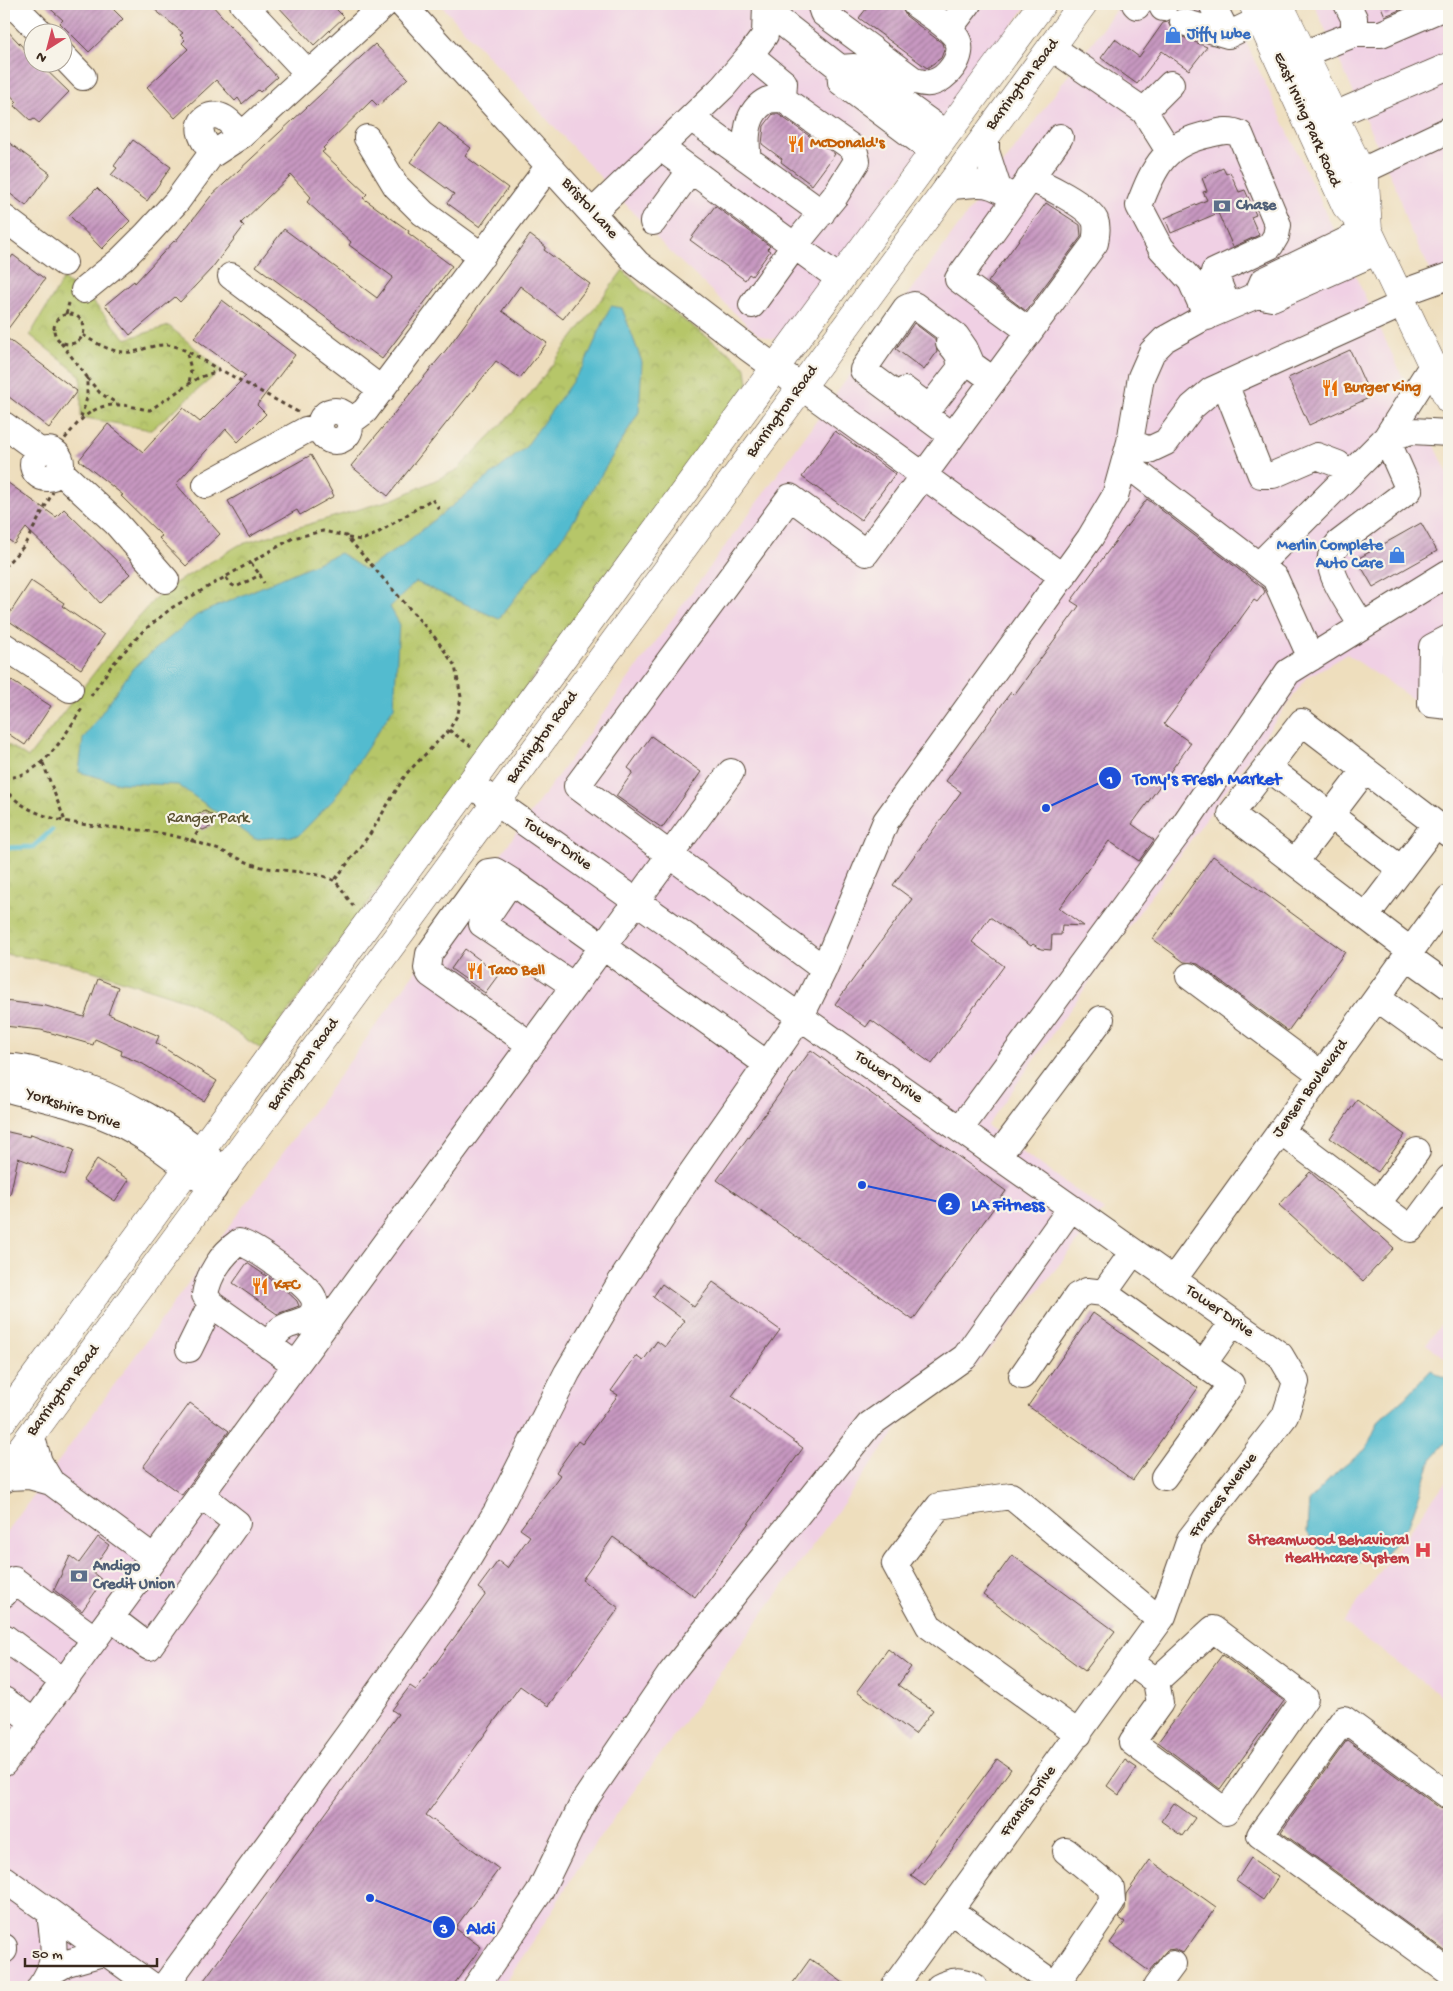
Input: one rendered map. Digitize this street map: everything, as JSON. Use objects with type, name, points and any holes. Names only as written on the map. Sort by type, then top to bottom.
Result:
[{"type":"main road","name":"Barrington Road","points":[[4,1419],[1042,4]]},
{"type":"main road","name":"Barrington Road","points":[[4,1472],[1083,4]]},
{"type":"main road","name":"East Irving Park Road","points":[[1264,9],[1303,54],[1365,180],[1373,240]]},
{"type":"main road","name":"East Irving Park Road","points":[[1264,9],[1346,206],[1373,240],[1449,400]]},
{"type":"street","points":[[12,4],[30,22]]},
{"type":"street","points":[[243,4],[308,74]]},
{"type":"street","points":[[84,290],[122,259],[146,235],[214,154],[242,135],[385,4]]},
{"type":"street","name":"Bristol Lane","points":[[402,4],[593,212],[637,263],[776,368],[1063,578]]},
{"type":"street","points":[[820,4],[823,13],[914,81],[928,84],[938,81],[957,60],[960,51],[958,41],[949,29],[915,4]]},
{"type":"street","points":[[949,29],[968,4]]},
{"type":"street","points":[[1134,4],[1137,6],[1177,9],[1220,33]]},
{"type":"street","points":[[1348,4],[1354,18],[1354,34]]},
{"type":"street","points":[[1303,54],[1354,34],[1381,34],[1449,5]]},
{"type":"street","points":[[766,7],[840,68],[854,67],[940,143]]},
{"type":"street","points":[[593,212],[722,87],[750,55],[764,35],[766,7]]},
{"type":"street","points":[[1177,9],[1220,33]]},
{"type":"street","points":[[1220,33],[1264,9]]},
{"type":"street","points":[[1051,47],[1144,111],[1169,151]]},
{"type":"street","points":[[750,55],[784,84],[783,99]]},
{"type":"street","points":[[72,65],[84,77]]},
{"type":"street","points":[[1332,116],[1449,66]]},
{"type":"street","points":[[1144,111],[1171,84]]},
{"type":"street","points":[[748,159],[747,124],[756,111],[768,100],[783,99],[854,149],[857,161],[852,173],[795,245],[752,305]]},
{"type":"street","points":[[214,154],[200,132],[206,117],[214,114],[223,117],[242,135]]},
{"type":"street","points":[[691,118],[822,213]]},
{"type":"street","points":[[1202,276],[1270,246],[1276,236],[1278,225],[1240,134],[1231,130],[1191,138],[1169,151],[1152,173],[1139,206],[1161,248],[1202,276],[1217,312]]},
{"type":"street","points":[[1360,172],[1449,130]]},
{"type":"street","points":[[986,135],[986,151],[1014,188]]},
{"type":"street","points":[[1030,331],[958,279],[1014,188],[1060,137]]},
{"type":"street","points":[[367,138],[396,186],[422,213],[482,256]]},
{"type":"street","points":[[661,148],[840,279]]},
{"type":"street","points":[[206,486],[306,430],[314,422],[326,438],[338,440],[348,434],[350,422],[365,411],[382,390],[549,166]]},
{"type":"street","points":[[653,222],[691,170]]},
{"type":"street","points":[[942,428],[993,380],[1095,243],[1098,230],[1094,218],[1082,207],[1042,182],[1014,188],[980,183],[948,187]]},
{"type":"street","points":[[4,218],[64,262]]},
{"type":"street","points":[[1276,236],[1299,256],[1312,257]]},
{"type":"street","points":[[1257,295],[1263,281],[1312,257],[1373,240]]},
{"type":"street","points":[[164,1987],[348,1735],[442,1602],[497,1511],[567,1373],[620,1283],[681,1188],[800,1016],[824,969],[886,821],[1090,538],[1115,496],[1127,453],[1141,376],[1152,352],[1165,338],[1217,312],[1257,295],[1272,298],[1373,240]]},
{"type":"street","points":[[231,276],[382,390]]},
{"type":"street","points":[[1127,453],[1149,450],[1166,442],[1192,407],[1212,390],[1449,276]]},
{"type":"street","points":[[942,428],[863,370],[908,306],[914,305],[956,336],[965,349],[972,365],[993,380]]},
{"type":"street","points":[[890,390],[900,387],[924,404],[934,402],[959,370],[961,363],[959,356],[950,344],[904,310]]},
{"type":"street","points":[[824,969],[577,786],[790,497],[866,553],[923,474],[942,428],[972,365]]},
{"type":"street","points":[[1260,564],[1386,438],[1432,366]]},
{"type":"street","points":[[1226,384],[1261,475],[1273,475],[1317,456],[1338,464],[1349,475]]},
{"type":"street","points":[[4,425],[53,462],[116,523],[166,580]]},
{"type":"street","points":[[1386,438],[1412,431],[1449,433]]},
{"type":"street","points":[[1362,626],[1334,578],[1330,567],[1331,555],[1339,543],[1409,490],[1386,438]]},
{"type":"street","points":[[1127,453],[1275,578],[1311,658]]},
{"type":"street","points":[[960,1129],[1181,829],[1288,672],[1449,571]]},
{"type":"street","points":[[1449,638],[1432,647],[1431,704],[1449,706]]},
{"type":"street","points":[[4,646],[70,689]]},
{"type":"street","points":[[1366,916],[1401,869],[1443,829],[1302,722],[1231,814],[1366,916],[1449,986]]},
{"type":"street","points":[[1267,767],[1401,869]]},
{"type":"street","points":[[1295,862],[1365,770]]},
{"type":"street","points":[[4,1763],[731,772]]},
{"type":"street","name":"Tower Drive","points":[[470,784],[1280,1355],[1296,1382]]},
{"type":"street","points":[[531,1045],[430,974],[427,968],[429,954],[488,872],[495,871],[511,881],[767,1064]]},
{"type":"street","points":[[511,881],[482,924],[574,986]]},
{"type":"street","name":"Jensen Boulevard","points":[[1173,1280],[1449,898]]},
{"type":"street","points":[[1189,976],[1322,1075]]},
{"type":"street","points":[[1378,998],[1446,1048]]},
{"type":"street","points":[[998,1156],[1101,1019]]},
{"type":"street","name":"Yorkshire Drive","points":[[4,1067],[43,1073],[111,1096],[156,1120],[194,1160],[220,1180]]},
{"type":"street","name":"Yorkshire Drive","points":[[4,1088],[65,1103],[123,1125],[194,1160]]},
{"type":"street","points":[[1281,1131],[1410,1229],[1449,1178]]},
{"type":"street","points":[[1377,1204],[1417,1151]]},
{"type":"street","points":[[476,1987],[539,1893],[584,1801],[672,1673],[869,1425],[965,1357],[1071,1208]]},
{"type":"street","points":[[269,1346],[282,1328],[306,1319],[312,1314],[315,1306],[313,1296],[288,1273],[249,1245],[239,1242],[232,1247],[209,1277],[205,1295],[212,1304],[269,1346],[296,1365]]},
{"type":"street","points":[[1104,1293],[1133,1252]]},
{"type":"street","points":[[1022,1376],[1078,1296],[1087,1291],[1104,1293],[1204,1363],[1231,1384],[1164,1477]]},
{"type":"street","points":[[188,1349],[212,1304]]},
{"type":"street","points":[[1204,1363],[1233,1322]]},
{"type":"street","name":"Frances Avenue","points":[[1162,1618],[1190,1539],[1285,1416],[1296,1382]]},
{"type":"street","points":[[31,1435],[40,1464],[51,1482]]},
{"type":"street","points":[[4,1480],[10,1477],[29,1476],[51,1482],[154,1558]]},
{"type":"street","points":[[111,1618],[149,1647],[236,1523],[201,1495]]},
{"type":"street","points":[[1079,1734],[929,1626],[895,1564],[939,1506],[1011,1496],[1162,1618]]},
{"type":"street","points":[[4,1594],[14,1580],[95,1639]]},
{"type":"street","name":"Francis Drive","points":[[894,1987],[1162,1618]]},
{"type":"street","points":[[1130,1662],[1156,1681],[1160,1704],[1132,1742],[1226,1812],[1305,1698],[1213,1629],[1156,1681]]},
{"type":"street","points":[[4,1638],[64,1682]]},
{"type":"street","points":[[4,1700],[31,1726]]},
{"type":"street","points":[[4,1711],[31,1726]]},
{"type":"street","points":[[1449,1796],[1344,1719],[1260,1834],[1449,1972]]},
{"type":"street","points":[[951,1911],[1025,1978],[1056,1986],[1112,1902],[1111,1888],[1066,1851]]},
{"type":"street","points":[[4,1879],[154,1987]]},
{"type":"street","points":[[50,1912],[55,1954],[51,1981]]},
{"type":"street","points":[[51,1981],[67,1963],[106,1952]]},
{"type":"street","points":[[1156,1987],[1173,1964]]},
{"type":"street","points":[[939,1987],[957,1980],[967,1982],[974,1987]]},
{"type":"path","points":[[61,342],[71,344],[83,335],[84,326],[79,318],[71,314],[62,316],[54,326],[55,335],[100,393],[119,405]]},
{"type":"path","points":[[83,335],[103,347],[119,352],[135,352],[165,344],[176,346],[314,422]]},
{"type":"path","points":[[187,353],[191,369],[189,385]]},
{"type":"path","points":[[81,417],[99,408],[119,405],[150,410],[198,378],[221,370]]},
{"type":"path","points":[[4,567],[24,546],[54,490],[53,462],[81,417],[87,398],[87,377]]},
{"type":"path","points":[[4,778],[24,773],[43,763],[112,665],[144,630],[173,608],[293,538],[323,531],[362,540],[376,534],[432,499],[441,512]]},
{"type":"path","points":[[334,881],[370,834],[406,774],[449,730],[458,714],[461,697],[455,666],[404,600],[348,538]]},
{"type":"path","points":[[250,563],[264,583]]},
{"type":"path","points":[[226,578],[236,587],[260,575]]},
{"type":"path","points":[[449,730],[476,750]]},
{"type":"path","points":[[43,763],[65,822]]},
{"type":"path","points":[[4,788],[9,795],[32,810],[65,822],[109,829],[154,832],[217,849],[258,866],[323,877],[334,881],[358,910]]},
{"type":"path","points":[[191,842],[200,828]]},
{"type":"shaded area","points":[[440,4],[1028,4],[792,327],[780,337],[773,339],[757,334],[667,249]]},
{"type":"shaded area","points":[[1120,4],[1228,4],[1449,476],[1449,724],[1347,654],[1306,678],[987,1126],[1104,1210],[974,1369],[912,1409],[582,1862],[532,1943],[502,1987],[4,1987],[4,1536]]},
{"type":"shaded area","points":[[1314,4],[1449,4],[1449,307],[1408,226],[1396,188]]},
{"type":"shaded area","points":[[1449,1314],[1449,1361],[1426,1344]]},
{"type":"shaded area","name":"Streamwood Behavioral Healthcare System","points":[[1449,1477],[1449,1701],[1343,1623]]},
{"type":"green space","name":"Ranger Park","points":[[623,270],[640,288],[740,361],[746,369],[748,384],[261,1049],[190,1002],[71,964],[4,954],[4,742],[28,758],[132,624],[162,591],[239,545],[397,498],[457,470],[528,397]]},
{"type":"green space","points":[[63,279],[95,304],[126,339],[169,326],[221,370],[151,430],[81,417],[81,376],[30,335]]},
{"type":"water","points":[[611,306],[622,308],[642,362],[639,412],[571,525],[499,619],[416,582],[390,607],[399,623],[394,707],[334,799],[298,836],[255,839],[178,785],[119,783],[79,772],[83,739],[133,668],[197,615],[340,553],[365,570],[403,545],[525,448],[584,365]]},
{"type":"water","points":[[1431,1370],[1449,1380],[1449,1439],[1433,1457],[1409,1524],[1385,1554],[1353,1563],[1323,1557],[1307,1532],[1309,1500],[1338,1471],[1366,1449],[1379,1420],[1405,1398]]},
{"type":"building","points":[[45,4],[108,4],[123,19],[89,52],[72,35],[72,22],[61,22],[63,20]]},
{"type":"building","points":[[148,4],[211,4],[277,77],[242,104],[238,98],[235,101],[216,80],[175,118],[147,87],[188,49],[182,43],[185,40],[180,35],[183,33]]},
{"type":"building","points":[[276,4],[331,4],[344,17],[314,45]]},
{"type":"building","points":[[870,4],[898,4],[901,6],[906,16],[942,43],[944,50],[941,58],[927,68],[859,18]]},
{"type":"building","points":[[1177,4],[1196,4],[1192,9],[1178,8]]},
{"type":"building","points":[[1380,4],[1414,4],[1385,16]]},
{"type":"building","points":[[1168,22],[1173,33],[1207,47],[1189,70],[1162,51],[1137,84],[1101,58],[1115,39],[1139,57],[1163,23]]},
{"type":"building","points":[[4,27],[22,46],[22,72],[48,72],[69,92],[39,123],[34,119],[31,121],[14,105],[17,102],[4,88]]},
{"type":"building","points":[[375,44],[408,78],[378,106],[372,100],[323,148],[325,150],[322,152],[367,194],[363,198],[409,231],[408,233],[452,266],[382,359],[256,266],[284,229],[377,298],[393,277],[349,245],[351,242],[307,202],[311,197],[291,175],[241,223],[244,226],[212,268],[180,302],[175,297],[130,335],[105,305],[134,281],[135,283],[175,242],[211,196]]},
{"type":"building","name":"McDonald's","points":[[773,114],[778,114],[835,154],[812,185],[781,162],[782,159],[762,144],[764,126]]},
{"type":"building","points":[[439,123],[471,148],[465,156],[508,188],[480,227],[447,203],[454,194],[410,162]]},
{"type":"building","points":[[4,139],[50,173],[26,206],[4,189]]},
{"type":"building","points":[[133,140],[171,167],[147,201],[111,175],[117,168],[114,166]]},
{"type":"building","name":"Chase","points":[[1223,168],[1226,174],[1230,172],[1239,192],[1245,190],[1256,215],[1251,217],[1259,235],[1233,247],[1218,213],[1171,233],[1165,218],[1207,200],[1203,192],[1207,191],[1202,178]]},
{"type":"building","points":[[97,188],[130,221],[102,249],[69,215]]},
{"type":"building","points":[[1046,203],[1080,225],[1081,237],[1026,311],[988,282]]},
{"type":"building","points":[[715,206],[770,246],[767,249],[770,251],[752,276],[749,274],[745,280],[690,240]]},
{"type":"building","points":[[530,235],[546,247],[544,250],[590,284],[563,319],[520,286],[502,311],[547,343],[520,378],[496,361],[388,496],[351,466],[446,350]]},
{"type":"building","points":[[13,255],[45,279],[4,334],[4,267]]},
{"type":"building","points":[[222,300],[295,355],[257,405],[266,414],[238,442],[226,429],[176,484],[220,534],[186,566],[159,538],[162,536],[121,496],[123,495],[79,460],[108,424],[143,452],[183,408],[200,422],[246,376],[194,338]]},
{"type":"building","points":[[914,323],[935,339],[937,352],[924,370],[896,349]]},
{"type":"building","points":[[4,336],[77,391],[49,428],[4,393]]},
{"type":"building","name":"Burger King","points":[[1350,350],[1371,397],[1309,425],[1288,378]]},
{"type":"building","points":[[835,431],[895,474],[861,520],[802,477]]},
{"type":"building","points":[[311,455],[334,496],[300,515],[297,510],[249,537],[228,501]]},
{"type":"building","points":[[4,480],[56,517],[64,509],[130,574],[100,603],[74,574],[26,528],[14,544],[4,536]]},
{"type":"building","points":[[1147,499],[1263,588],[1265,592],[1257,602],[1254,600],[1164,724],[1191,743],[1132,824],[1154,840],[1139,861],[1109,841],[1059,908],[1084,926],[1062,925],[1061,935],[1052,935],[1051,950],[1041,949],[1033,944],[1031,946],[990,917],[972,942],[1004,966],[932,1064],[871,1020],[866,1027],[835,1004],[912,899],[893,885],[961,792],[946,781],[1011,692],[1014,695],[1079,606],[1071,601]]},
{"type":"building","name":"Merlin Complete Auto Care","points":[[1421,523],[1437,551],[1373,587],[1357,559]]},
{"type":"building","points":[[31,581],[64,603],[62,606],[104,635],[81,669],[6,619]]},
{"type":"building","points":[[1449,655],[1449,691],[1446,691],[1447,656]]},
{"type":"building","points":[[4,676],[51,706],[25,745],[4,731]]},
{"type":"building","points":[[651,736],[701,772],[662,828],[616,796],[633,772],[628,768]]},
{"type":"building","points":[[205,811],[212,815],[214,825],[203,830],[196,826],[195,816]]},
{"type":"building","points":[[1213,856],[1345,952],[1288,1031],[1198,964],[1184,962],[1153,939]]},
{"type":"building","name":"Taco Bell","points":[[465,949],[499,974],[485,993],[451,969]]},
{"type":"building","points":[[98,979],[118,987],[108,1014],[159,1036],[156,1043],[217,1081],[204,1101],[143,1064],[121,1055],[122,1051],[95,1039],[93,1045],[41,1030],[4,1026],[4,1001],[46,1006],[84,1017]]},
{"type":"building","points":[[811,1050],[1006,1191],[913,1320],[717,1180]]},
{"type":"building","points":[[1357,1100],[1405,1135],[1378,1172],[1330,1138]]},
{"type":"building","points":[[4,1131],[30,1137],[31,1134],[74,1150],[65,1175],[18,1158],[10,1195],[4,1194]]},
{"type":"building","points":[[97,1159],[129,1180],[115,1201],[83,1180]]},
{"type":"building","points":[[1310,1172],[1394,1248],[1363,1281],[1279,1205]]},
{"type":"building","name":"KFC","points":[[247,1263],[281,1286],[297,1301],[299,1306],[277,1314],[233,1283]]},
{"type":"building","points":[[713,1282],[780,1330],[732,1396],[803,1448],[695,1597],[613,1537],[582,1580],[619,1608],[548,1706],[520,1686],[426,1815],[499,1869],[455,1928],[481,1947],[452,1987],[199,1987],[398,1714],[392,1710],[410,1686],[416,1690],[486,1594],[478,1588],[498,1561],[507,1568],[530,1536],[520,1529],[560,1475],[556,1472],[578,1441],[582,1444],[618,1395],[611,1391],[636,1356],[643,1361],[657,1341],[665,1347],[685,1321],[653,1297],[662,1284],[694,1307]]},
{"type":"building","points":[[1093,1313],[1198,1388],[1133,1480],[1028,1406]]},
{"type":"building","points":[[190,1403],[229,1431],[182,1495],[143,1467]]},
{"type":"building","name":"Andigo Credit Union","points":[[98,1537],[109,1545],[91,1571],[103,1581],[82,1611],[54,1590],[70,1556],[79,1563]]},
{"type":"building","points":[[1012,1555],[1115,1631],[1085,1671],[983,1595]]},
{"type":"building","points":[[888,1649],[911,1667],[898,1685],[933,1710],[915,1734],[857,1691]]},
{"type":"building","points":[[1222,1655],[1284,1701],[1220,1789],[1158,1742]]},
{"type":"building","points":[[1347,1740],[1440,1808],[1449,1811],[1449,1954],[1281,1832]]},
{"type":"building","points":[[997,1759],[1011,1769],[925,1886],[911,1876]]},
{"type":"building","points":[[1125,1760],[1137,1768],[1119,1795],[1107,1786]]},
{"type":"building","points":[[1174,1803],[1195,1818],[1182,1836],[1161,1821]]},
{"type":"building","points":[[1251,1858],[1278,1877],[1263,1900],[1236,1881]]},
{"type":"building","points":[[1150,1860],[1216,1907],[1183,1953],[1175,1949],[1167,1950],[1149,1971],[1110,1943],[1125,1922],[1119,1918],[1125,1910],[1126,1894]]},
{"type":"building","points":[[810,1959],[849,1987],[790,1987]]},
{"type":"waterway","points":[[4,848],[33,847],[52,830]]},
{"type":"tunnel","points":[[1175,4],[1189,14]]},
{"type":"place","name":"Jiffy Lube","points":[[1173,35]]},
{"type":"place","name":"McDonald's","points":[[796,144]]},
{"type":"place","name":"Chase","points":[[1222,206]]},
{"type":"place","name":"Burger King","points":[[1330,388]]},
{"type":"place","name":"Merlin Complete Auto Care","points":[[1397,555]]},
{"type":"place","name":"Tony's Fresh Market","points":[[1046,808]]},
{"type":"place","name":"Taco Bell","points":[[475,971]]},
{"type":"place","name":"LA Fitness","points":[[862,1185]]},
{"type":"place","name":"KFC","points":[[260,1286]]},
{"type":"place","name":"Streamwood Behavioral Healthcare System","points":[[1423,1550]]},
{"type":"place","name":"Andigo Credit Union","points":[[79,1576]]},
{"type":"place","name":"Aldi","points":[[370,1898]]}]
